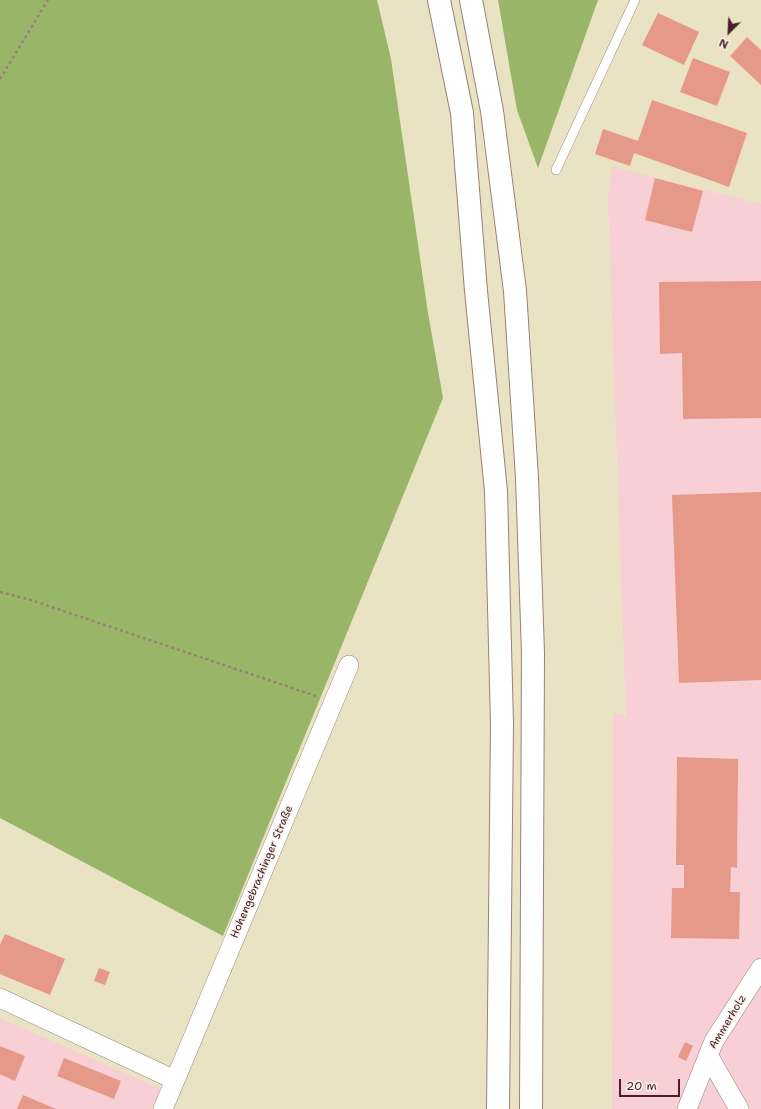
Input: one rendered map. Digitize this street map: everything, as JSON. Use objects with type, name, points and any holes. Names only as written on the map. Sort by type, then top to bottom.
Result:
[{"type":"highway","points":[[439,0],[462,113],[477,298],[496,491],[502,724],[498,1109]]},
{"type":"highway","points":[[471,0],[492,111],[515,291],[527,478],[533,653],[531,1109]]},
{"type":"street","name":"Hohengebrachinger Straße","points":[[163,1109],[349,665]]},
{"type":"street","name":"Ammerholz","points":[[687,1109],[714,1041],[761,968]]},
{"type":"street","points":[[0,998],[176,1080]]},
{"type":"street","name":"Ammerholz","points":[[708,1055],[739,1109]]},
{"type":"lane","points":[[556,170],[635,0]]},
{"type":"path","points":[[0,79],[48,0]]},
{"type":"path","points":[[0,592],[32,600],[334,701]]},
{"type":"shaded area","points":[[612,167],[761,204],[761,1109],[612,1109],[613,713],[626,716],[608,199]]},
{"type":"shaded area","points":[[0,1018],[161,1089],[152,1109],[0,1109]]},
{"type":"green space","points":[[0,0],[377,0],[391,59],[428,313],[443,398],[223,936],[0,818]]},
{"type":"green space","points":[[498,0],[598,0],[538,168],[517,110]]},
{"type":"building","points":[[658,13],[699,32],[684,65],[642,45]]},
{"type":"building","points":[[747,37],[761,50],[761,85],[730,56]]},
{"type":"building","points":[[693,58],[730,72],[717,106],[680,92]]},
{"type":"building","points":[[652,100],[747,133],[729,187],[634,153],[630,166],[595,154],[603,129],[638,141]]},
{"type":"building","points":[[655,178],[703,191],[692,232],[645,220]]},
{"type":"building","points":[[761,281],[761,418],[683,419],[682,353],[660,354],[659,282]]},
{"type":"building","points":[[761,492],[761,680],[679,683],[672,495]]},
{"type":"building","points":[[677,757],[738,759],[737,868],[731,867],[730,892],[740,892],[739,939],[671,938],[672,888],[684,888],[684,865],[676,865]]},
{"type":"building","points":[[5,934],[65,959],[50,995],[0,974],[0,945]]},
{"type":"building","points":[[99,968],[110,972],[105,985],[94,981]]},
{"type":"building","points":[[685,1042],[693,1046],[686,1061],[678,1057]]},
{"type":"building","points":[[0,1046],[25,1056],[15,1081],[0,1074]]},
{"type":"building","points":[[64,1058],[121,1081],[114,1099],[57,1076]]},
{"type":"building","points":[[23,1095],[56,1109],[17,1109]]}]
